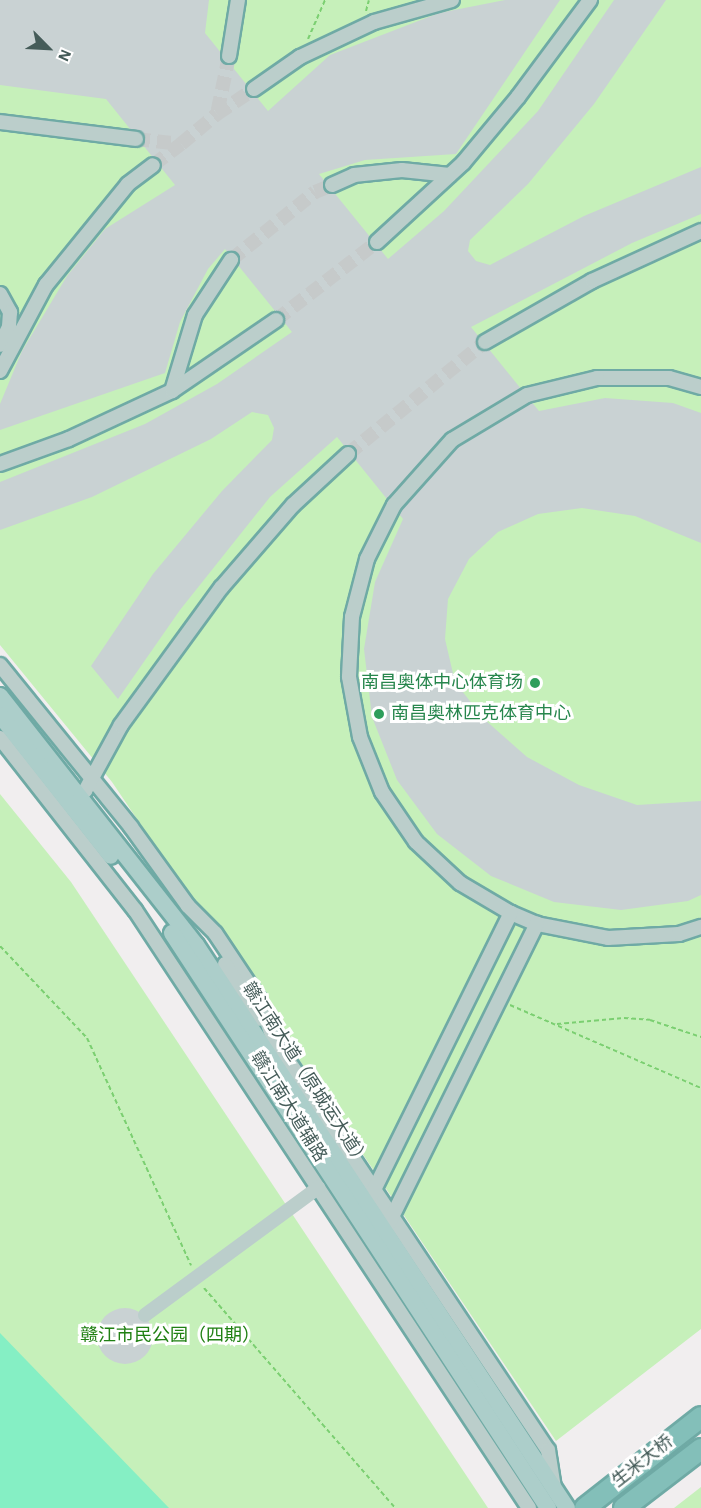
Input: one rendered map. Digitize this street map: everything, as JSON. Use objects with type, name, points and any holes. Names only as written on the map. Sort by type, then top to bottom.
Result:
[{"type":"highway","name":"生米大桥","points":[[585,1508],[701,1417]]},
{"type":"highway","name":"生米大桥","points":[[624,1508],[701,1449]]},
{"type":"main road","name":"赣江南大道（原城运大道）","points":[[0,696],[367,1204],[544,1501],[567,1508]]},
{"type":"main road","name":"赣江南大道（原城运大道）","points":[[0,715],[75,801]]},
{"type":"street","points":[[229,56],[238,0]]},
{"type":"street","points":[[254,89],[300,57],[374,22],[452,0]]},
{"type":"street","points":[[376,242],[450,175],[518,97],[590,0]]},
{"type":"street","points":[[2,126],[135,139]]},
{"type":"street","points":[[5,342],[46,285],[128,184],[153,165]]},
{"type":"street","points":[[332,185],[354,175],[402,170],[450,175]]},
{"type":"street","points":[[485,342],[592,281],[701,231]]},
{"type":"street","points":[[172,391],[195,315],[231,260]]},
{"type":"street","points":[[0,294],[10,312],[0,371]]},
{"type":"street","points":[[0,464],[69,439],[172,391],[276,320]]},
{"type":"street","points":[[701,387],[669,378],[597,378],[527,395],[452,440],[394,505],[367,559],[352,617],[349,677],[360,736],[382,792],[416,842],[460,883],[512,913],[537,924],[608,938],[679,934],[701,927]]},
{"type":"street","points":[[75,801],[92,778],[122,725],[221,588],[293,505],[348,454]]},
{"type":"street","points":[[0,665],[92,778],[188,906],[215,933],[259,999],[273,1038],[367,1204],[385,1232],[548,1450],[544,1501]]},
{"type":"street","name":"赣江南大道辅路","points":[[0,738],[135,910],[318,1188],[544,1501]]},
{"type":"street","points":[[367,1204],[512,913]]},
{"type":"street","points":[[385,1232],[537,924]]},
{"type":"street","points":[[145,1315],[318,1188]]},
{"type":"path","points":[[300,57],[325,0]]},
{"type":"path","points":[[0,946],[87,1038],[194,1272]]},
{"type":"path","points":[[500,1000],[701,1088]]},
{"type":"path","points":[[555,1024],[624,1018],[650,1020],[701,1037]]},
{"type":"path","points":[[199,1282],[395,1508]]},
{"type":"green space","name":"南昌奥林匹克体育中心","points":[[0,0],[701,0],[701,1329],[556,1441],[112,782],[0,645]]},
{"type":"green space","name":"赣江市民公园（四期）","points":[[0,794],[71,882],[488,1508],[25,1508],[0,1468]]},
{"type":"green space","points":[[701,1487],[701,1508],[674,1508]]},
{"type":"shaded area","points":[[0,1333],[169,1508],[0,1508]]},
{"type":"building","points":[[0,0],[209,0],[205,33],[268,111],[330,55],[439,13],[505,0],[560,0],[456,154],[365,160],[319,174],[388,259],[444,211],[538,111],[614,0],[666,0],[594,104],[528,184],[470,240],[468,251],[476,261],[490,265],[584,216],[701,167],[701,214],[632,243],[471,327],[539,411],[605,398],[673,403],[701,413],[701,543],[635,516],[582,508],[538,514],[498,532],[469,559],[448,599],[445,639],[455,682],[484,719],[527,757],[579,785],[637,805],[701,801],[701,895],[688,901],[621,910],[554,902],[491,876],[437,834],[397,780],[372,717],[364,649],[375,582],[403,519],[337,437],[270,497],[180,610],[118,699],[91,666],[153,574],[222,491],[272,440],[274,428],[268,415],[252,412],[211,439],[92,497],[0,530],[0,482],[145,424],[217,384],[292,332],[225,249],[208,269],[180,322],[165,373],[0,430],[0,404],[22,351],[67,276],[105,229],[175,185],[106,99],[0,85]]},
{"type":"building","points":[[119,1308],[131,1308],[145,1316],[153,1330],[151,1347],[145,1356],[131,1364],[119,1364],[102,1352],[97,1342],[97,1330],[109,1313]]},
{"type":"tunnel","points":[[229,56],[217,114],[254,89]]},
{"type":"tunnel","points":[[181,144],[217,114]]},
{"type":"tunnel","points":[[136,139],[181,144],[153,165]]},
{"type":"tunnel","points":[[231,260],[315,192],[332,185]]},
{"type":"tunnel","points":[[276,320],[377,242]]},
{"type":"tunnel","points":[[348,454],[485,342]]},
{"type":"place","name":"南昌奥体中心体育场","points":[[535,683]]},
{"type":"place","name":"南昌奥林匹克体育中心","points":[[379,714]]}]
